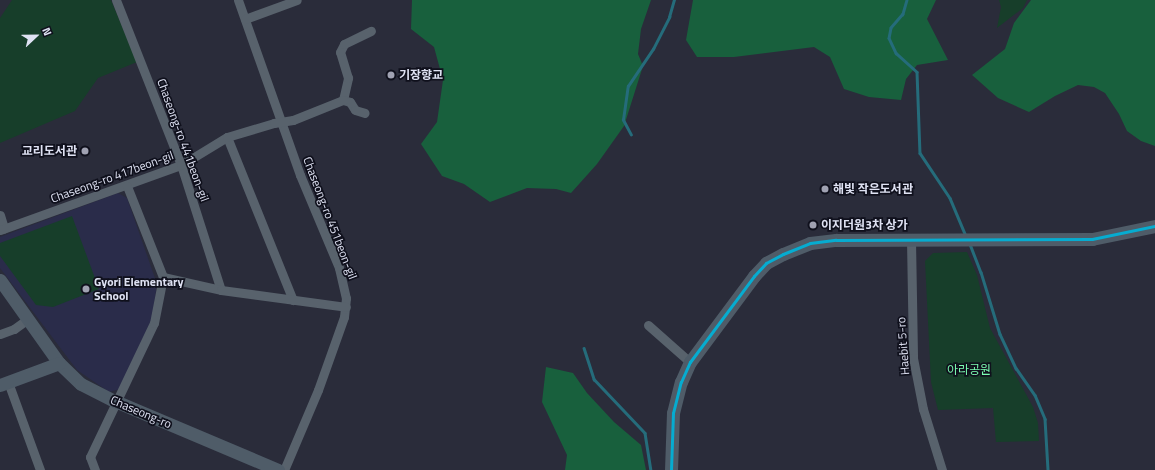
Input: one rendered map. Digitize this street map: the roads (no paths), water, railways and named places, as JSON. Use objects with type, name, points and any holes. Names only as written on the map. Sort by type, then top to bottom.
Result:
[{"type":"street","name":"Chaseong-ro 441beon-gil","points":[[116,0],[181,165],[221,290]]},
{"type":"street","name":"Chaseong-ro 451beon-gil","points":[[238,0],[283,121],[300,174],[339,268],[344,284],[346,307],[318,390],[284,470]]},
{"type":"street","points":[[245,19],[297,0]]},
{"type":"street","points":[[365,113],[355,110],[350,102],[343,100],[348,78],[340,52],[344,44],[371,31]]},
{"type":"street","name":"Chaseong-ro 417beon-gil","points":[[2,229],[127,186],[181,165],[227,137],[283,121],[293,120],[343,100]]},
{"type":"street","points":[[227,137],[293,300]]},
{"type":"street","points":[[95,470],[90,457],[115,401],[154,323],[163,277],[127,186]]},
{"type":"street","points":[[0,215],[2,229]]},
{"type":"street","points":[[672,470],[673,413],[681,382],[690,362],[766,263],[810,242],[978,238],[1092,239],[1155,226]]},
{"type":"street","name":"Haebit 5-ro","points":[[911,240],[913,358],[922,409],[942,470]]},
{"type":"street","points":[[163,277],[221,290],[346,307]]},
{"type":"street","name":"Chaseong-ro","points":[[1,283],[59,363],[82,384],[115,401],[278,470]]},
{"type":"street","points":[[0,334],[14,329],[28,319]]},
{"type":"street","points":[[648,325],[690,362]]},
{"type":"street","points":[[40,470],[4,384],[59,363]]},
{"type":"waterway","points":[[631,135],[623,120],[628,86],[653,49],[669,17],[674,0]]},
{"type":"waterway","points":[[907,0],[903,14],[891,28],[889,38],[896,53],[917,72],[920,153],[950,198],[966,236]]},
{"type":"waterway","points":[[970,244],[981,272],[1000,334],[1016,368],[1035,395],[1045,419],[1048,470]]},
{"type":"waterway","points":[[584,348],[594,379],[645,433],[651,470]]},
{"type":"place","name":"기장향교","points":[[391,75]]},
{"type":"place","name":"교리도서관","points":[[85,151]]},
{"type":"place","name":"해빛 작은도서관","points":[[825,189]]},
{"type":"place","name":"이지더원3차 상가","points":[[813,225]]},
{"type":"place","name":"Gyori Elementary School","points":[[86,289]]},
{"type":"park label","name":"아라공원","points":[[969,370]]}]
